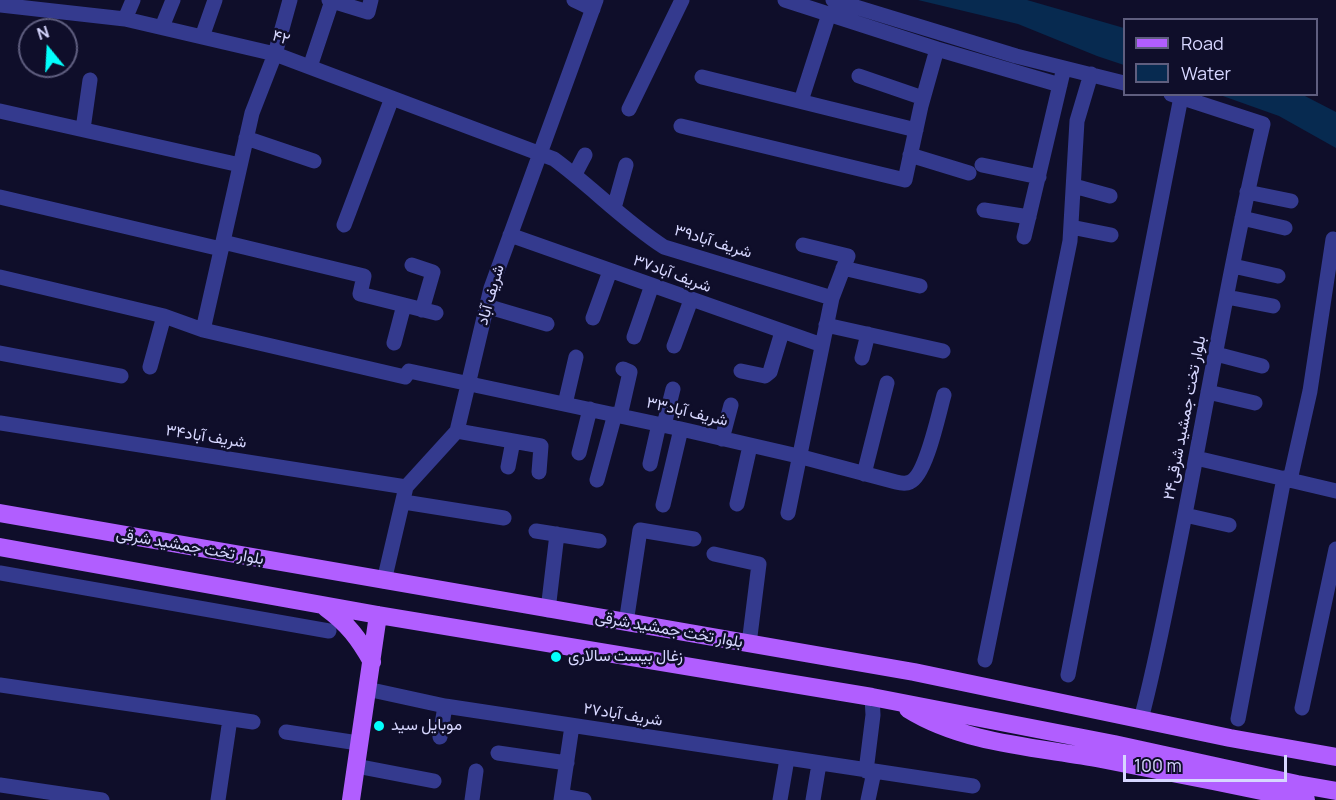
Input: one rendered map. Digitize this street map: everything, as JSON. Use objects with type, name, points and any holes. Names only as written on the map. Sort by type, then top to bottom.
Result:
[{"type":"main road","name":"بلوار تخت جمشید شرقی","points":[[0,513],[914,672],[1336,757]]},
{"type":"main road","points":[[139,572],[147,540]]},
{"type":"main road","name":"بلوار تخت جمشید شرقی","points":[[0,547],[378,615],[872,697],[1336,790]]},
{"type":"main road","points":[[320,604],[344,621],[372,662]]},
{"type":"main road","points":[[351,800],[378,615]]},
{"type":"main road","points":[[631,624],[631,657]]},
{"type":"main road","points":[[897,702],[923,718],[963,735],[1102,759],[1306,800]]},
{"type":"main road","points":[[1297,750],[1336,745]]},
{"type":"street","points":[[125,19],[133,0]]},
{"type":"street","points":[[162,27],[173,0]]},
{"type":"street","points":[[202,37],[215,0]]},
{"type":"street","points":[[0,277],[164,316],[204,330],[252,113],[275,54],[290,0]]},
{"type":"street","points":[[310,67],[331,0],[368,12],[371,0]]},
{"type":"street","points":[[574,0],[594,5]]},
{"type":"street","points":[[629,109],[682,0]]},
{"type":"street","points":[[785,0],[831,7],[1123,82]]},
{"type":"street","name":"۴۲","points":[[0,5],[125,19],[275,54],[539,153]]},
{"type":"street","name":"شریف آباد","points":[[384,581],[405,494],[457,430],[490,288],[594,5]]},
{"type":"street","points":[[831,7],[937,49],[1060,85]]},
{"type":"street","points":[[801,101],[831,7]]},
{"type":"street","points":[[681,126],[905,180],[923,98],[937,49]]},
{"type":"street","points":[[1024,237],[1064,68]]},
{"type":"street","points":[[985,660],[1070,241],[1077,121],[1091,74]]},
{"type":"street","points":[[859,76],[923,98]]},
{"type":"street","points":[[702,77],[916,130]]},
{"type":"street","points":[[82,129],[90,80]]},
{"type":"street","points":[[1068,675],[1176,96]]},
{"type":"street","name":"بلوار تخت جمشید شرقی۲۴","points":[[1141,719],[1150,687],[1247,192],[1263,124],[1176,96]]},
{"type":"street","points":[[344,225],[392,98]]},
{"type":"street","points":[[0,111],[240,165]]},
{"type":"street","points":[[246,138],[314,161]]},
{"type":"street","name":"شریف آباد۳۹","points":[[539,153],[554,159],[575,174],[640,231],[664,247],[832,298]]},
{"type":"street","points":[[575,174],[585,155]]},
{"type":"street","points":[[910,155],[976,169],[1039,177]]},
{"type":"street","points":[[614,208],[626,165]]},
{"type":"street","points":[[1074,186],[1110,196]]},
{"type":"street","points":[[1247,192],[1291,201]]},
{"type":"street","points":[[0,197],[364,276],[360,294],[429,312],[433,272],[412,265]]},
{"type":"street","points":[[984,210],[1029,217]]},
{"type":"street","points":[[1242,218],[1285,228]]},
{"type":"street","points":[[1071,227],[1112,235]]},
{"type":"street","name":"شریف آباد۳۷","points":[[510,235],[822,345]]},
{"type":"street","points":[[1238,719],[1287,479],[1310,391],[1333,239],[1336,240]]},
{"type":"street","points":[[804,245],[846,262],[920,286]]},
{"type":"street","points":[[788,513],[832,298],[846,262]]},
{"type":"street","points":[[1233,266],[1278,276]]},
{"type":"street","points":[[593,318],[610,271]]},
{"type":"street","points":[[634,337],[652,285]]},
{"type":"street","points":[[1227,297],[1273,306]]},
{"type":"street","points":[[674,346],[691,300]]},
{"type":"street","points":[[394,343],[404,306]]},
{"type":"street","points":[[486,306],[547,324]]},
{"type":"street","points":[[150,367],[164,316]]},
{"type":"street","points":[[826,325],[943,351]]},
{"type":"street","name":"شریف آباد۳۳","points":[[204,330],[405,377],[409,370],[662,424],[896,482],[908,483],[916,478],[923,464],[944,395]]},
{"type":"street","points":[[741,371],[765,376],[770,372],[782,332]]},
{"type":"street","points":[[862,358],[868,334]]},
{"type":"street","points":[[0,353],[121,376]]},
{"type":"street","points":[[1216,354],[1262,366]]},
{"type":"street","points":[[565,404],[576,357]]},
{"type":"street","points":[[597,480],[630,372],[623,369]]},
{"type":"street","points":[[864,474],[887,382]]},
{"type":"street","points":[[650,464],[673,389]]},
{"type":"street","points":[[1208,392],[1256,403]]},
{"type":"street","points":[[722,439],[731,405]]},
{"type":"street","points":[[579,453],[590,409]]},
{"type":"street","name":"شریف آباد۳۴","points":[[0,423],[405,494],[504,518]]},
{"type":"street","points":[[663,506],[681,429]]},
{"type":"street","points":[[457,430],[541,446],[539,472]]},
{"type":"street","points":[[508,467],[513,441]]},
{"type":"street","points":[[737,504],[750,446]]},
{"type":"street","points":[[1196,458],[1336,490]]},
{"type":"street","points":[[1185,515],[1229,525]]},
{"type":"street","points":[[631,624],[640,530],[694,539]]},
{"type":"street","points":[[536,531],[599,541]]},
{"type":"street","points":[[548,610],[557,534]]},
{"type":"street","points":[[1302,708],[1336,549]]},
{"type":"street","points":[[714,554],[759,564],[749,644]]},
{"type":"street","points":[[0,573],[329,631]]},
{"type":"street","points":[[0,685],[253,722]]},
{"type":"street","name":"شریف آباد۲۷","points":[[368,689],[445,706],[973,786]]},
{"type":"street","points":[[872,697],[870,772],[872,799]]},
{"type":"street","points":[[440,736],[445,706]]},
{"type":"street","points":[[218,800],[230,719]]},
{"type":"street","points":[[572,726],[561,798],[584,800]]},
{"type":"street","points":[[286,732],[358,743]]},
{"type":"street","points":[[498,753],[567,763]]},
{"type":"street","points":[[780,800],[787,759]]},
{"type":"street","points":[[813,800],[819,764]]},
{"type":"street","points":[[356,766],[434,781]]},
{"type":"street","points":[[472,800],[476,771]]},
{"type":"street","points":[[0,785],[102,800]]},
{"type":"water","points":[[918,0],[1027,0],[1123,28],[1123,65],[1097,56],[1018,24]]},
{"type":"water","points":[[1223,96],[1305,96],[1336,112],[1336,148],[1279,116]]},
{"type":"place","name":"زغال بیست سالاری","points":[[556,657]]},
{"type":"place","name":"موبایل سید","points":[[379,726]]}]
